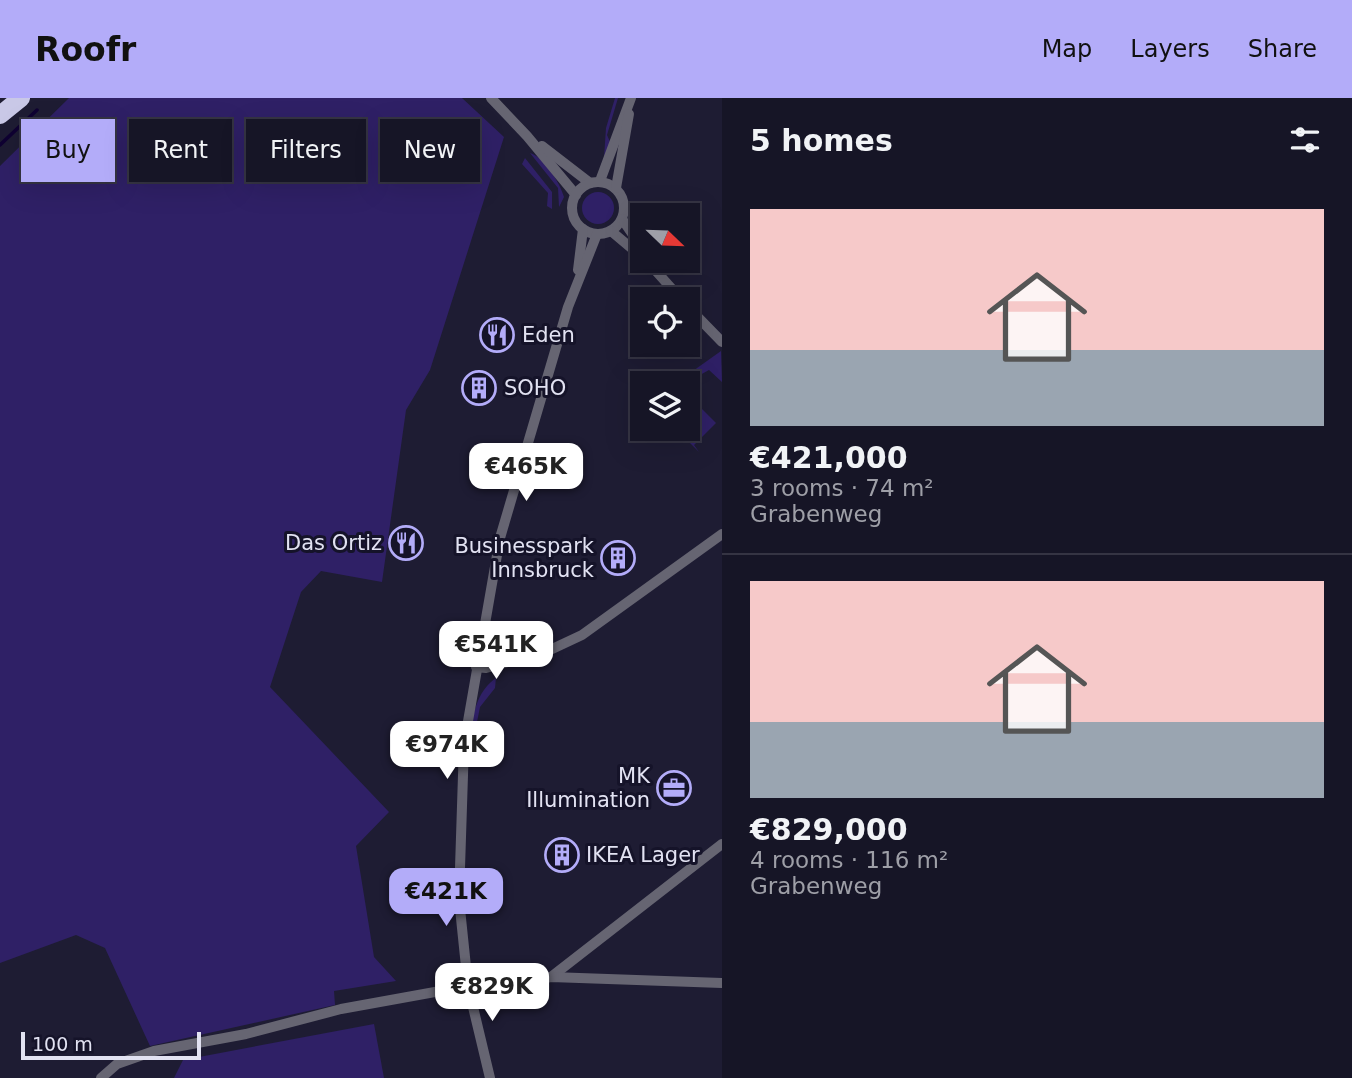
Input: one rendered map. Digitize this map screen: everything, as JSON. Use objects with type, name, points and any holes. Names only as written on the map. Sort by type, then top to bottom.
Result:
[{"type":"highway","points":[[0,116],[21,98]]},
{"type":"street","points":[[491,98],[527,135],[576,195]]},
{"type":"street","points":[[630,101],[616,188],[624,203],[622,219],[611,231],[597,234],[583,229],[573,216],[572,207],[576,195],[595,182],[630,101]]},
{"type":"street","points":[[527,135],[595,182],[616,188]]},
{"type":"street","points":[[622,219],[630,231]]},
{"type":"street","points":[[577,279],[583,229]]},
{"type":"street","points":[[611,231],[630,247]]},
{"type":"street","points":[[490,1078],[468,986],[459,899],[464,744],[500,538],[577,279],[597,234]]},
{"type":"street","points":[[659,273],[671,287]]},
{"type":"street","points":[[700,319],[722,342]]},
{"type":"street","points":[[476,667],[486,668],[550,650],[582,635],[722,534]]},
{"type":"street","points":[[479,647],[512,659]]},
{"type":"street","points":[[551,977],[722,845]]},
{"type":"street","points":[[101,1078],[117,1063],[154,1051],[246,1034],[341,1009],[468,986],[503,989],[551,977],[722,983]]},
{"type":"shaded area","points":[[69,98],[462,98],[504,137],[430,370],[406,410],[382,582],[321,571],[301,592],[270,687],[389,812],[356,846],[374,957],[396,981],[334,991],[335,1005],[150,1046],[105,948],[76,935],[0,963],[0,166],[21,145],[21,182],[115,182],[115,119],[48,119]]},
{"type":"shaded area","points":[[615,98],[618,98],[607,135],[611,144],[604,158],[606,128]]},
{"type":"shaded area","points":[[530,153],[546,165],[559,185],[564,197],[559,207],[558,188]]},
{"type":"shaded area","points":[[525,158],[552,192],[552,209],[547,206],[548,193],[522,164]]},
{"type":"shaded area","points":[[598,192],[609,197],[614,208],[609,219],[598,224],[587,219],[582,208],[587,197]]},
{"type":"shaded area","points":[[721,351],[722,382],[709,370],[700,375],[700,371],[693,371]]},
{"type":"shaded area","points":[[700,407],[716,423],[700,439]]},
{"type":"shaded area","points":[[688,441],[698,441],[694,445],[699,452]]},
{"type":"shaded area","points":[[496,678],[495,688],[480,707],[475,732],[471,727],[479,700],[485,688]]},
{"type":"shaded area","points":[[374,1024],[384,1078],[174,1078],[183,1060]]},
{"type":"waterway","points":[[0,145],[37,110]]},
{"type":"place","name":"Eden","points":[[497,335]]},
{"type":"place","name":"SOHO","points":[[479,388]]},
{"type":"place","name":"Das Ortiz","points":[[406,543]]},
{"type":"place","name":"Businesspark Innsbruck","points":[[618,558]]},
{"type":"place","name":"MK Illumination","points":[[674,788]]},
{"type":"place","name":"IKEA Lager","points":[[562,855]]}]
